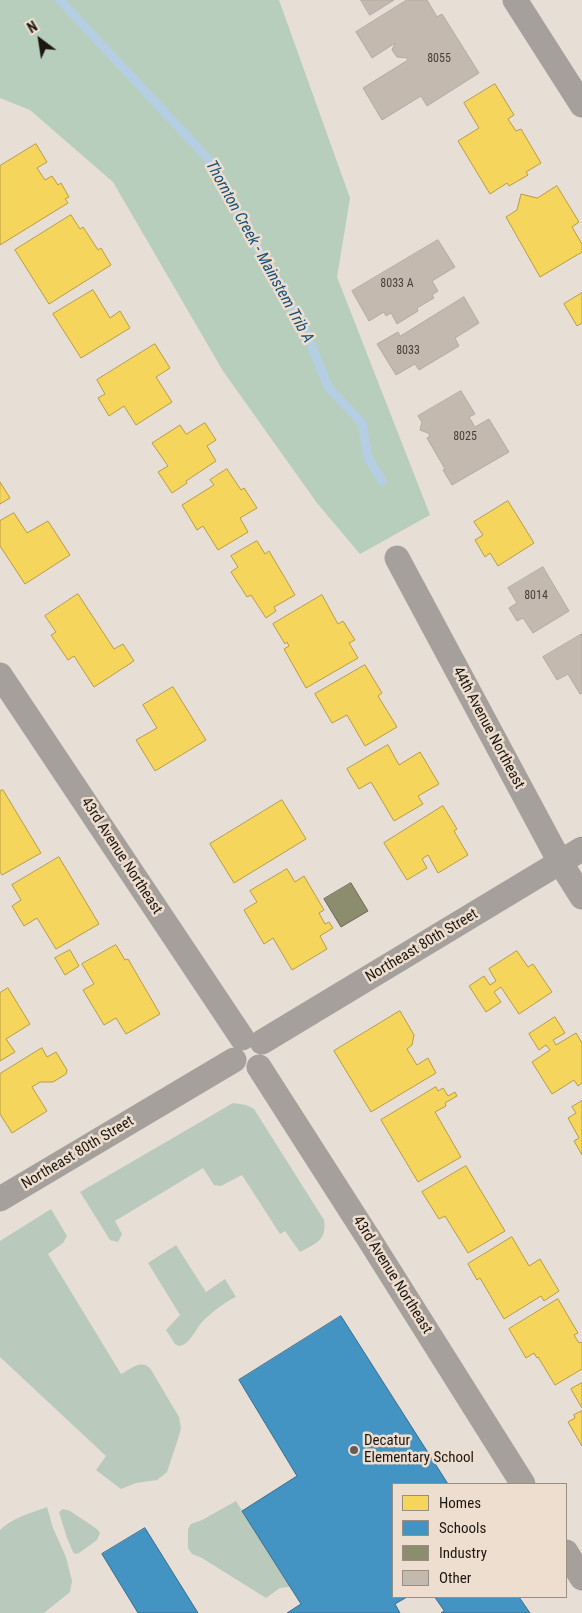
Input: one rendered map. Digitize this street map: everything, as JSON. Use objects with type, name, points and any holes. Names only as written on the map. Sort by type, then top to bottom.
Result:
[{"type":"street","points":[[515,0],[582,105]]},
{"type":"street","name":"44th Avenue Northeast","points":[[397,558],[560,862],[582,897]]},
{"type":"street","name":"43rd Avenue Northeast","points":[[0,675],[246,1047],[241,1068],[246,1070],[258,1067],[522,1483]]},
{"type":"street","name":"Northeast 80th Street","points":[[0,1199],[246,1047],[582,849]]},
{"type":"street","points":[[567,1554],[582,1578]]},
{"type":"green space","points":[[0,0],[279,0],[350,198],[337,277],[430,515],[360,554],[317,503],[223,371],[113,182],[30,110],[0,98]]},
{"type":"green space","points":[[233,1103],[246,1105],[254,1109],[324,1220],[324,1233],[322,1237],[300,1252],[285,1231],[280,1234],[242,1175],[221,1186],[214,1185],[203,1168],[115,1221],[122,1234],[118,1242],[110,1240],[80,1192]]},
{"type":"green space","points":[[51,1209],[67,1236],[63,1243],[48,1254],[121,1374],[139,1365],[146,1365],[150,1368],[179,1417],[181,1428],[167,1472],[157,1480],[136,1483],[121,1489],[96,1470],[106,1456],[0,1357],[0,1241]]},
{"type":"green space","points":[[176,1245],[206,1292],[225,1279],[236,1297],[210,1314],[200,1324],[190,1339],[179,1346],[175,1344],[166,1330],[180,1315],[148,1263]]},
{"type":"green space","points":[[236,1501],[290,1587],[280,1588],[266,1598],[202,1558],[192,1554],[188,1548],[188,1529],[191,1524]]},
{"type":"green space","points":[[47,1507],[53,1528],[66,1557],[72,1581],[70,1592],[44,1613],[0,1613],[0,1530],[16,1519]]},
{"type":"green space","points":[[63,1509],[70,1511],[100,1533],[97,1540],[79,1553],[75,1554],[73,1552],[67,1538],[59,1512]]},
{"type":"building: Homes","points":[[495,84],[514,115],[508,119],[516,131],[521,129],[541,163],[526,172],[528,175],[509,186],[507,183],[490,194],[458,141],[479,128],[464,103]]},
{"type":"building: Homes","points":[[36,144],[47,162],[37,168],[45,180],[52,176],[58,185],[61,183],[69,197],[65,199],[68,203],[0,245],[0,166]]},
{"type":"building: Homes","points":[[557,186],[579,222],[572,227],[582,244],[582,252],[540,277],[506,217],[517,210],[521,194],[537,198]]},
{"type":"building: Homes","points":[[71,215],[80,229],[83,227],[98,250],[101,248],[111,265],[49,304],[15,250]]},
{"type":"building: Homes","points":[[93,290],[110,318],[120,311],[130,328],[81,358],[53,314]]},
{"type":"building: Homes","points":[[582,293],[582,323],[577,326],[564,304]]},
{"type":"building: Homes","points":[[155,344],[170,368],[156,377],[172,402],[136,425],[124,406],[109,416],[98,398],[105,394],[97,380]]},
{"type":"building: Homes","points":[[205,423],[216,440],[207,446],[216,461],[172,493],[158,472],[168,466],[152,443],[180,425],[186,434]]},
{"type":"building: Homes","points":[[227,469],[241,490],[244,488],[257,508],[240,518],[248,532],[218,550],[203,526],[197,530],[182,505],[214,485],[210,480]]},
{"type":"building: Homes","points":[[0,482],[10,498],[0,504]]},
{"type":"building: Homes","points":[[508,501],[534,543],[498,566],[490,553],[485,557],[475,540],[483,535],[474,522]]},
{"type":"building: Homes","points":[[14,513],[27,533],[48,521],[70,555],[25,584],[0,546],[0,521]]},
{"type":"building: Homes","points":[[257,541],[265,554],[269,551],[295,595],[274,607],[276,611],[266,618],[251,595],[247,597],[231,572],[238,567],[231,556]]},
{"type":"building: Homes","points":[[78,594],[114,649],[123,644],[134,661],[94,687],[74,656],[68,660],[51,635],[56,632],[45,616]]},
{"type":"building: Homes","points":[[322,595],[338,624],[343,621],[355,640],[349,643],[358,658],[306,688],[284,649],[289,646],[287,642],[285,644],[273,624]]},
{"type":"building: Homes","points":[[365,665],[382,693],[378,696],[397,727],[365,746],[347,715],[332,723],[315,694]]},
{"type":"building: Homes","points":[[173,687],[206,740],[155,771],[136,740],[157,728],[143,705]]},
{"type":"building: Homes","points":[[388,745],[399,765],[420,752],[439,784],[418,796],[423,804],[394,821],[371,782],[359,789],[347,769]]},
{"type":"building: Homes","points":[[3,790],[41,853],[2,875],[0,872],[0,791]]},
{"type":"building: Homes","points":[[282,800],[306,839],[234,883],[210,844]]},
{"type":"building: Homes","points":[[443,806],[457,829],[454,831],[468,855],[438,873],[428,855],[422,859],[427,868],[407,880],[384,843]]},
{"type":"building: Homes","points":[[59,857],[99,924],[56,949],[37,918],[24,926],[12,906],[21,900],[12,885]]},
{"type":"building: Homes","points":[[287,869],[295,882],[304,876],[324,910],[319,913],[325,924],[329,922],[333,928],[320,936],[327,949],[292,970],[273,938],[264,944],[244,910],[257,902],[250,891]]},
{"type":"building: Homes","points":[[116,945],[125,960],[128,959],[160,1014],[126,1034],[116,1018],[104,1025],[83,990],[94,984],[82,964]]},
{"type":"building: Homes","points":[[70,950],[79,966],[65,975],[55,958]]},
{"type":"building: Homes","points":[[517,951],[528,967],[533,964],[552,992],[519,1014],[501,987],[494,992],[501,1002],[486,1012],[469,986],[484,976],[490,985],[496,981],[489,969]]},
{"type":"building: Homes","points":[[8,988],[30,1024],[6,1039],[15,1052],[0,1061],[0,993]]},
{"type":"building: Homes","points":[[400,1011],[414,1035],[412,1045],[407,1049],[417,1065],[428,1058],[436,1073],[371,1112],[334,1051]]},
{"type":"building: Homes","points":[[555,1017],[565,1033],[553,1040],[556,1045],[576,1033],[582,1043],[582,1083],[578,1086],[574,1080],[552,1094],[532,1062],[550,1050],[546,1045],[539,1050],[529,1034]]},
{"type":"building: Homes","points":[[42,1048],[47,1057],[56,1052],[67,1070],[66,1074],[53,1082],[40,1082],[32,1087],[47,1111],[12,1133],[0,1114],[0,1074]]},
{"type":"building: Homes","points":[[436,1087],[438,1091],[443,1088],[448,1096],[455,1092],[457,1096],[445,1103],[446,1106],[435,1112],[461,1157],[418,1182],[381,1120]]},
{"type":"building: Homes","points":[[582,1101],[582,1155],[574,1141],[579,1138],[568,1118],[576,1113],[572,1107]]},
{"type":"building: Homes","points":[[466,1166],[505,1231],[468,1253],[445,1216],[439,1219],[422,1192]]},
{"type":"building: Homes","points":[[512,1237],[529,1266],[540,1259],[559,1291],[544,1301],[541,1296],[504,1319],[480,1278],[477,1280],[468,1264]]},
{"type":"building: Homes","points":[[558,1299],[578,1333],[574,1335],[579,1343],[582,1342],[582,1369],[555,1385],[534,1353],[526,1358],[509,1329]]},
{"type":"building: Homes","points":[[582,1383],[582,1408],[571,1389]]},
{"type":"building: Homes","points":[[582,1411],[582,1446],[568,1422],[575,1418],[574,1415]]},
{"type":"building: Schools","name":"Decatur Elementary School","points":[[341,1316],[447,1483],[392,1483],[392,1598],[405,1598],[395,1604],[400,1613],[287,1613],[301,1604],[242,1511],[297,1476],[239,1380]]},
{"type":"building: Schools","points":[[145,1528],[198,1613],[138,1613],[102,1554]]},
{"type":"building: Schools","points":[[436,1598],[520,1598],[530,1613],[441,1613],[444,1611]]},
{"type":"building: Industry","points":[[351,883],[368,911],[341,927],[324,899]]},
{"type":"building: Other","points":[[361,0],[394,0],[370,15]]},
{"type":"building: Other","points":[[407,0],[427,0],[437,17],[442,14],[479,73],[427,106],[421,96],[382,120],[363,88],[408,60],[407,58],[397,57],[392,50],[395,43],[372,58],[356,32]]},
{"type":"building: Other","points":[[438,240],[455,267],[432,281],[438,291],[432,295],[434,298],[417,308],[418,311],[397,324],[391,313],[386,316],[384,312],[369,321],[352,291]]},
{"type":"building: Other","points":[[464,297],[479,323],[455,338],[459,346],[419,370],[415,364],[396,375],[377,344],[398,332],[400,336]]},
{"type":"building: Other","points":[[461,391],[475,414],[469,417],[475,427],[489,419],[509,452],[452,485],[427,438],[430,436],[428,433],[420,430],[422,422],[418,416]]},
{"type":"building: Other","points":[[543,567],[569,611],[533,633],[523,618],[517,621],[509,608],[517,603],[508,588]]},
{"type":"building: Other","points":[[582,634],[582,693],[580,694],[568,674],[557,680],[543,657]]},
{"type":"waterway","name":"Thornton Creek - Mainstem Trib A","points":[[60,0],[211,162],[231,203],[304,327],[328,387],[362,423],[368,457],[382,481]]},
{"type":"place","name":"Decatur Elementary School","points":[[354,1450]]}]
